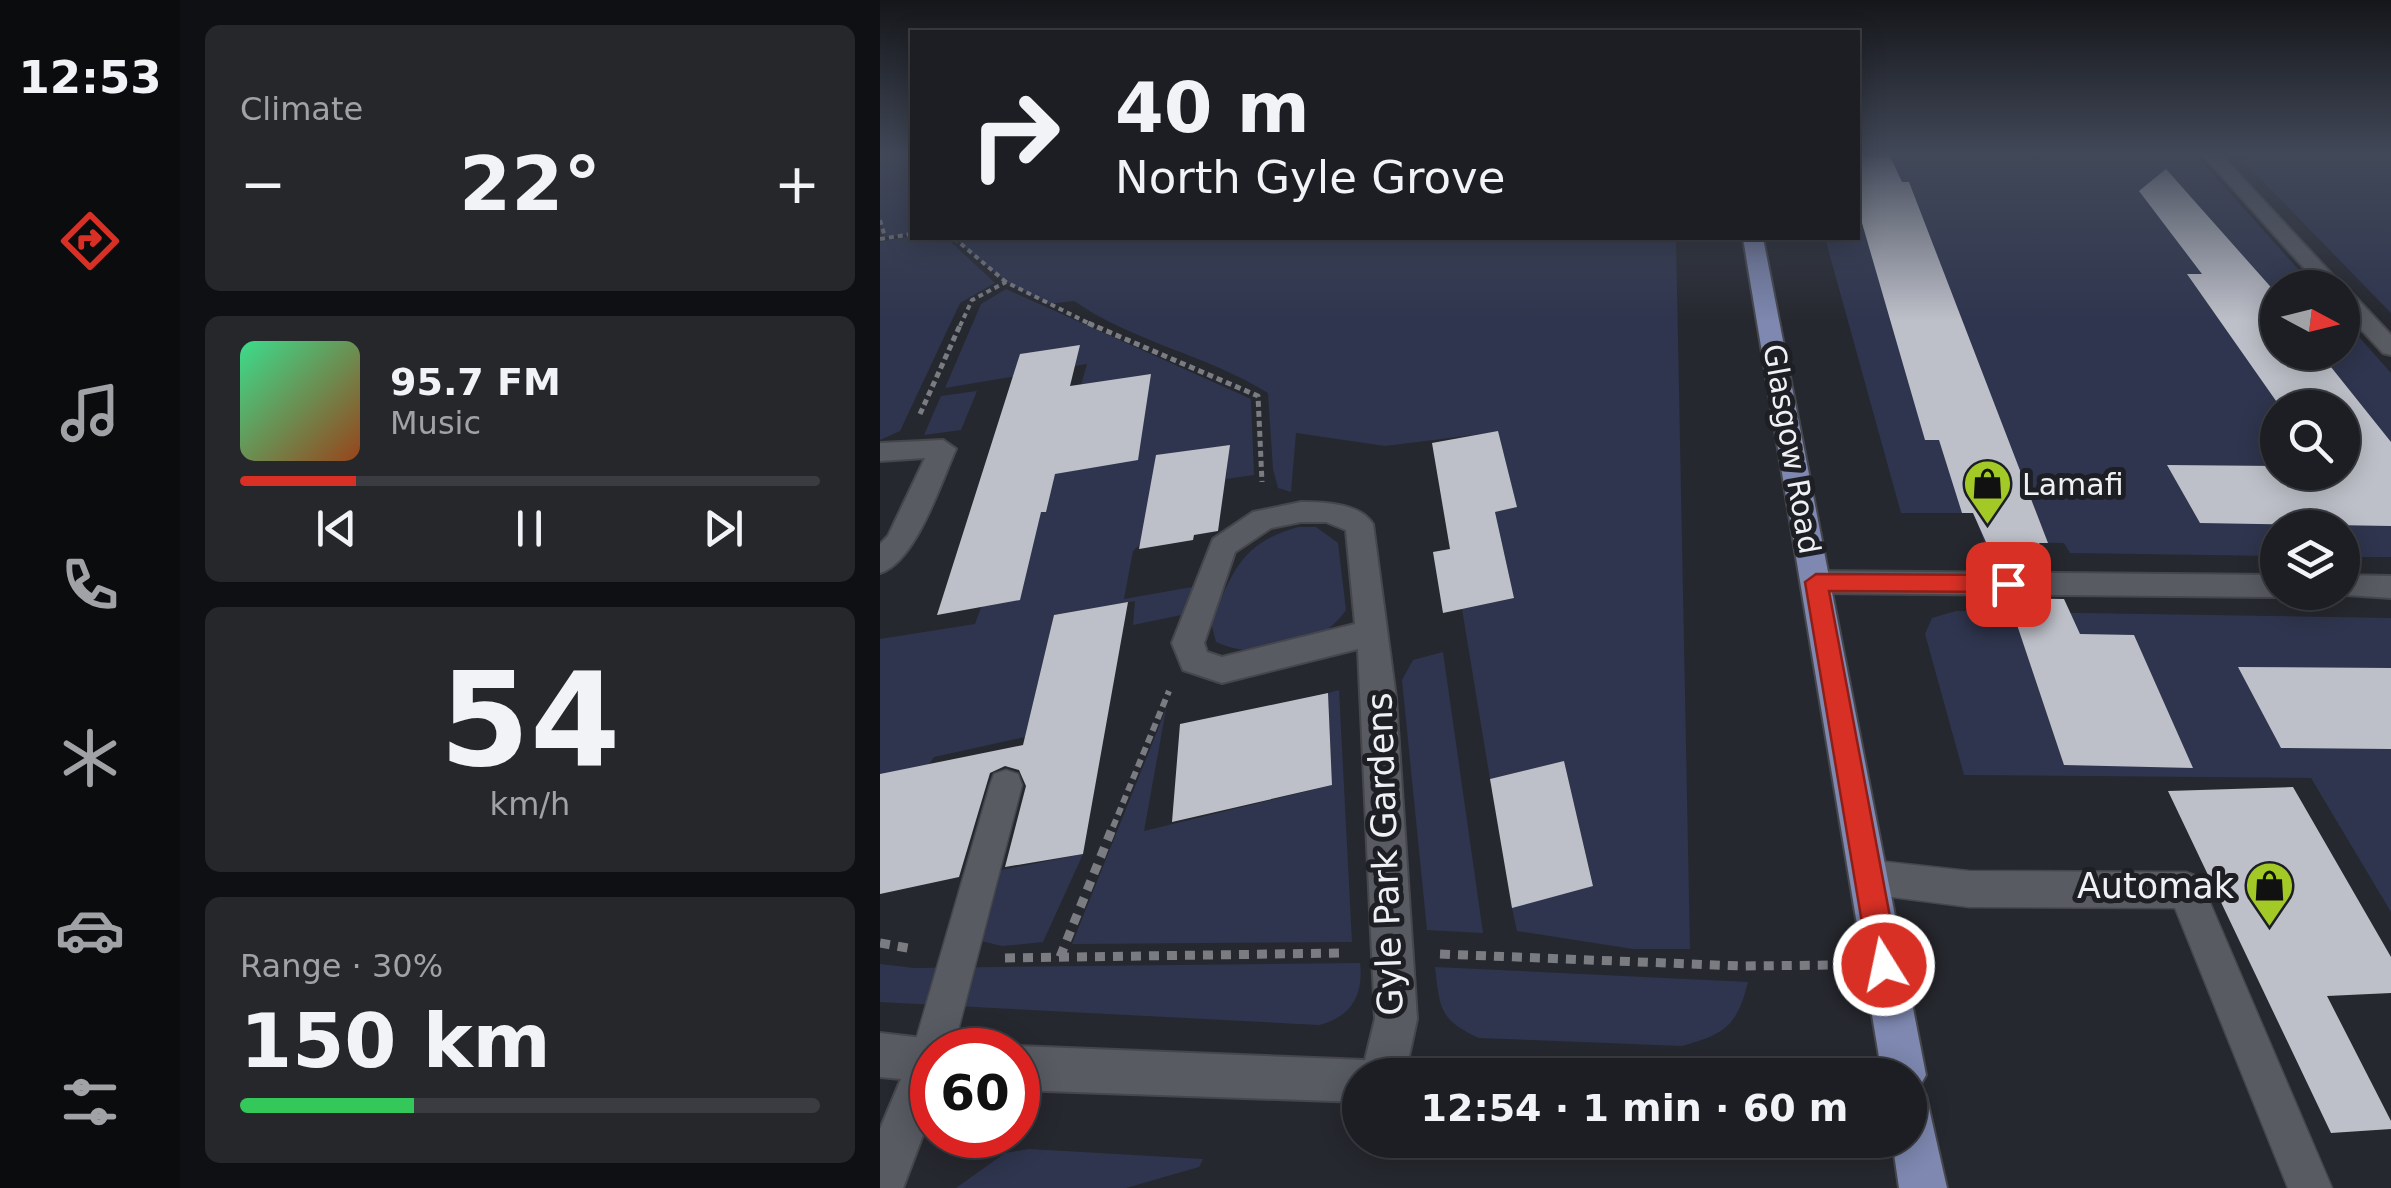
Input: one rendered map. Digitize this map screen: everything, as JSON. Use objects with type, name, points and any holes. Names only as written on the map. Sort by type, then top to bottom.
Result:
[{"type":"main road","name":"Glasgow Road","points":[[1753,240],[1901,1058]]},
{"type":"main road","points":[[1919,1158],[1924,1188]]},
{"type":"street","points":[[2261,209],[2317,270]]},
{"type":"street","points":[[2360,315],[2391,348]]},
{"type":"street","points":[[880,562],[899,542],[943,449],[892,451]]},
{"type":"street","name":"Gyle Park Gardens","points":[[1188,644],[1222,546],[1263,518],[1330,512],[1359,524],[1374,632],[1396,1019],[1386,1058]]},
{"type":"street","points":[[1816,582],[2260,586]]},
{"type":"street","points":[[2360,586],[2391,587]]},
{"type":"street","points":[[1188,644],[1194,661],[1222,670],[1374,632]]},
{"type":"street","points":[[880,1055],[910,1056]]},
{"type":"street","points":[[1040,1069],[1342,1079]]},
{"type":"street","points":[[880,1186],[910,1111]]},
{"type":"lane","points":[[940,1028],[1006,785]]},
{"type":"lane","points":[[1869,878],[1969,889],[2186,890],[2310,1188]]},
{"type":"path","points":[[880,220],[883,238],[910,234]]},
{"type":"path","points":[[956,240],[1006,282],[1076,318],[1258,396],[1263,518]]},
{"type":"path","points":[[892,451],[972,300],[1006,282]]},
{"type":"path","points":[[1060,957],[1188,644]]},
{"type":"shaded area","points":[[880,209],[910,209],[910,234],[885,237]]},
{"type":"shaded area","points":[[1860,209],[2245,209],[2299,270],[2260,270],[2260,370],[2360,370],[2360,338],[2391,373],[2391,557],[2360,557],[2360,510],[2260,510],[2260,556],[2070,553],[2064,543],[1984,542],[1974,513],[1901,513],[1826,240],[1860,240]]},
{"type":"shaded area","points":[[2290,209],[2391,209],[2391,313],[2360,281],[2360,270],[2349,270]]},
{"type":"shaded area","points":[[910,236],[910,240],[949,240],[995,283],[960,303],[900,431],[880,440],[880,242]]},
{"type":"shaded area","points":[[956,240],[1676,240],[1690,949],[1633,949],[1517,931],[1512,908],[1593,885],[1564,762],[1490,779],[1462,609],[1514,598],[1495,512],[1517,507],[1498,432],[1385,446],[1296,433],[1291,492],[1278,488],[1273,469],[1268,393],[1220,368],[1121,327],[1074,301],[1049,304],[1006,282]]},
{"type":"shaded area","points":[[1006,289],[1251,399],[1254,475],[1226,479],[1229,447],[1200,487],[1133,551],[1124,599],[1198,586],[1186,614],[1133,625],[1135,601],[1054,615],[1025,737],[934,757],[880,837],[880,639],[975,624],[1009,530],[1055,474],[1081,469],[1081,385],[1087,364],[945,388],[981,304]]},
{"type":"shaded area","points":[[977,391],[961,430],[924,435],[941,396]]},
{"type":"shaded area","points":[[1298,527],[1316,527],[1338,543],[1346,610],[1321,634],[1287,647],[1250,650],[1216,642],[1211,622],[1241,561],[1263,541]]},
{"type":"shaded area","points":[[1956,611],[2391,618],[2391,912],[2311,778],[1964,775],[1925,634],[1932,618]]},
{"type":"shaded area","points":[[1443,652],[1483,933],[1427,930],[1402,680],[1413,660]]},
{"type":"shaded area","points":[[1339,690],[1352,942],[1072,944],[1166,709],[1144,831],[1332,785],[1328,693]]},
{"type":"shaded area","points":[[1083,854],[1043,942],[1002,946],[977,940],[992,872]]},
{"type":"shaded area","points":[[1360,963],[1360,985],[1353,1003],[1339,1016],[1319,1025],[880,1002],[880,964],[914,968]]},
{"type":"shaded area","points":[[1435,967],[1748,982],[1739,1009],[1727,1026],[1682,1046],[1479,1038],[1456,1025],[1444,1011]]},
{"type":"shaded area","points":[[1040,1150],[1203,1159],[1199,1167],[1126,1188],[956,1188],[998,1158],[1040,1158]]},
{"type":"building","points":[[1861,209],[1920,209],[2048,543],[2039,543],[2051,569],[1998,569],[1973,513],[1962,513],[1939,440],[1925,440]]},
{"type":"building","points":[[2153,209],[2202,209],[2260,275],[2260,370],[2333,370],[2349,390],[2268,390],[2187,274],[2202,274]]},
{"type":"building","points":[[1080,345],[1070,386],[1151,374],[1138,460],[1055,474],[1046,512],[1041,512],[1020,600],[937,615],[1020,354]]},
{"type":"building","points":[[2360,403],[2391,442],[2391,526],[2360,526],[2360,510],[2260,510],[2260,524],[2200,523],[2167,465],[2260,466],[2260,490],[2360,490]]},
{"type":"building","points":[[1498,431],[1517,507],[1495,512],[1514,598],[1443,613],[1433,552],[1450,549],[1432,443]]},
{"type":"building","points":[[1230,445],[1218,531],[1194,535],[1193,540],[1139,549],[1156,455]]},
{"type":"building","points":[[2008,598],[2064,599],[2080,634],[2134,635],[2193,768],[2064,765]]},
{"type":"building","points":[[1128,602],[1083,854],[1005,867],[1026,786],[1019,770],[1005,766],[990,773],[959,877],[880,894],[880,774],[1023,745],[1054,615]]},
{"type":"building","points":[[2238,667],[2391,668],[2391,749],[2281,748]]},
{"type":"building","points":[[1328,693],[1332,785],[1172,822],[1180,724]]},
{"type":"building","points":[[1564,761],[1593,886],[1512,908],[1490,779]]},
{"type":"building","points":[[2293,787],[2391,957],[2391,993],[2327,996],[2391,1121],[2391,1129],[2331,1133],[2168,791]]},
{"type":"place","name":"Lamafi","points":[[1987,526]]},
{"type":"place","name":"Automak","points":[[2269,928]]},
{"type":"route","points":[[1884,965],[1816,582],[2008,584]]}]
